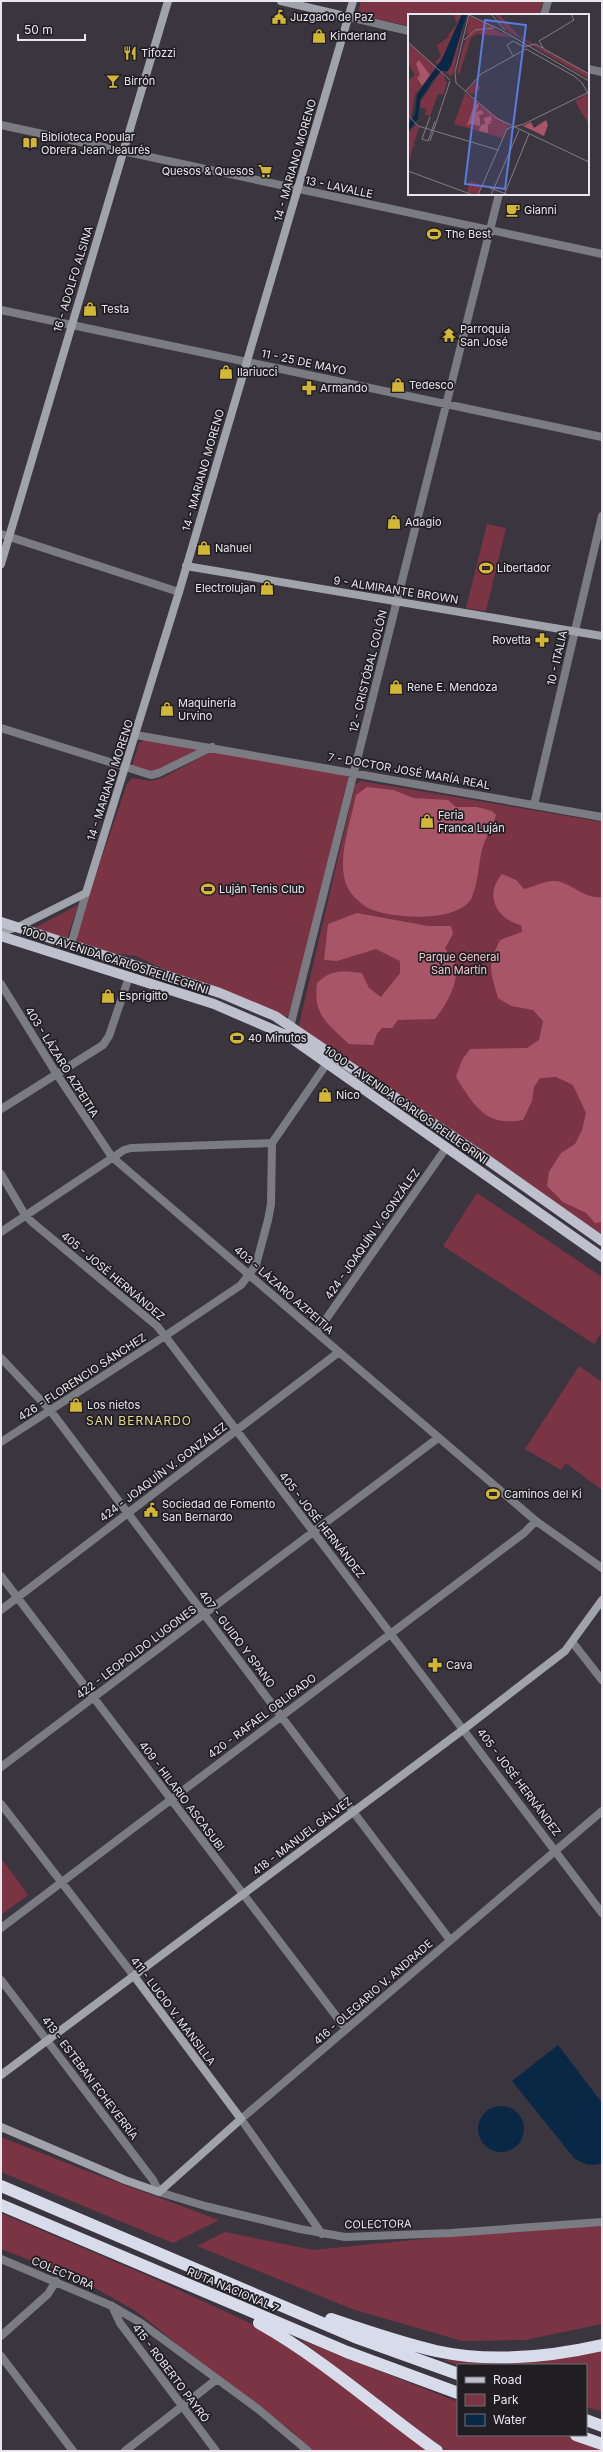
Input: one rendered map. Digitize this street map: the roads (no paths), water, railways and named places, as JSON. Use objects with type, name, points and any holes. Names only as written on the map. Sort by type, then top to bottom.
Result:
[{"type":"highway","name":"RUTA NACIONAL 7","points":[[1,2186],[355,2337],[457,2374]]},
{"type":"highway","name":"RUTA NACIONAL 7","points":[[1,2205],[347,2352],[457,2393]]},
{"type":"highway","points":[[198,2290],[313,2355],[377,2407],[437,2451]]},
{"type":"highway","points":[[249,2292],[394,2339],[444,2352],[478,2357],[523,2357],[571,2352],[602,2345]]},
{"type":"highway","points":[[587,2420],[602,2426]]},
{"type":"highway","points":[[579,2436],[602,2444]]},
{"type":"main road","name":"1000 - AVENIDA CARLOS PELLEGRINI","points":[[1,922],[220,993],[275,1016],[292,1026],[330,1059],[446,1148],[602,1257]]},
{"type":"main road","name":"1000 - AVENIDA CARLOS PELLEGRINI","points":[[1,936],[129,976],[240,1014],[288,1036],[330,1059],[486,1159],[602,1241]]},
{"type":"street","name":"16 - ADOLFO ALSINA","points":[[1,564],[70,325],[168,1]]},
{"type":"street","points":[[281,1],[408,31]]},
{"type":"street","name":"14 - MARIANO MORENO","points":[[71,945],[179,592],[353,1]]},
{"type":"street","points":[[544,14],[548,1]]},
{"type":"street","points":[[589,69],[602,72]]},
{"type":"street","name":"13 - LAVALLE","points":[[1,125],[298,190],[602,254]]},
{"type":"street","name":"12 - CRISTÓBAL COLÓN","points":[[288,1036],[292,1026],[499,195]]},
{"type":"street","name":"11 - 25 DE MAYO","points":[[1,310],[447,403],[602,437]]},
{"type":"street","name":"10 - ITALIA","points":[[534,805],[602,516]]},
{"type":"street","points":[[1,534],[179,592]]},
{"type":"street","name":"9 - ALMIRANTE BROWN","points":[[186,566],[602,636]]},
{"type":"street","points":[[1,728],[151,775],[159,773],[212,747]]},
{"type":"street","name":"7 - DOCTOR JOSÉ MARÍA REAL","points":[[136,735],[602,816]]},
{"type":"street","points":[[18,927],[86,892]]},
{"type":"street","name":"1000 - AVENIDA CARLOS PELLEGRINI","points":[[1,932],[18,927]]},
{"type":"street","points":[[1,1109],[56,1073],[103,1045],[109,1036],[129,976]]},
{"type":"street","name":"403 - LÁZARO AZPEITIA","points":[[1,984],[56,1073],[112,1157],[536,1521],[602,1568]]},
{"type":"street","points":[[1,1232],[112,1157],[131,1148],[272,1143],[330,1059]]},
{"type":"street","name":"426 - FLORENCIO SÁNCHEZ","points":[[1,1442],[166,1336],[241,1285],[250,1275],[261,1253],[271,1204],[272,1143]]},
{"type":"street","name":"424 - JOAQUÍN V. GONZÁLEZ","points":[[317,1332],[446,1148]]},
{"type":"street","name":"405 - JOSÉ HERNÁNDEZ","points":[[1,1174],[25,1215],[157,1326],[166,1336],[312,1532],[392,1633],[602,1912]]},
{"type":"street","name":"424 - JOAQUÍN V. GONZÁLEZ","points":[[1,1610],[127,1512],[236,1431],[338,1352]]},
{"type":"street","name":"407 - GUIDO Y SPANO","points":[[1,1358],[50,1410],[450,1940]]},
{"type":"street","name":"422 - LEOPOLDO LUGONES","points":[[1,1767],[438,1438]]},
{"type":"street","name":"420 - RAFAEL OBLIGADO","points":[[1,1928],[524,1533],[536,1521]]},
{"type":"street","name":"409 - HILARIO ASCASUBI","points":[[1,1576],[170,1800],[346,2029]]},
{"type":"street","name":"418 - MANUEL GÁLVEZ","points":[[1,2075],[464,1729],[573,1643],[602,1600]]},
{"type":"street","points":[[573,1643],[602,1680]]},
{"type":"street","name":"411 - LUCIO V. MANSILLA","points":[[1,1804],[61,1884],[134,1976],[241,2119],[322,2234]]},
{"type":"street","name":"416 - OLEGARIO V. ANDRADE","points":[[159,2192],[241,2119],[450,1940],[557,1851],[602,1811]]},
{"type":"street","name":"413 - ESTEBAN ECHEVERRÍA","points":[[1,1980],[153,2180],[159,2192]]},
{"type":"street","points":[[1,2126],[125,2180],[159,2192]]},
{"type":"street","name":"COLECTORA","points":[[159,2192],[205,2206],[322,2234],[368,2237],[602,2222]]},
{"type":"street","name":"COLECTORA","points":[[1,2259],[112,2306],[153,2332],[258,2409],[308,2451]]},
{"type":"street","points":[[1,2336],[48,2294],[56,2281]]},
{"type":"street","name":"415 - ROBERTO PAYRÓ","points":[[112,2306],[120,2323],[216,2451]]},
{"type":"street","points":[[1,2356],[73,2451]]},
{"type":"street","points":[[125,2451],[217,2379]]},
{"type":"water","points":[[558,2045],[602,2103],[602,2163],[594,2165],[587,2164],[574,2158],[512,2081]]},
{"type":"water","points":[[501,2106],[514,2110],[520,2116],[524,2129],[520,2142],[514,2148],[501,2152],[488,2148],[482,2142],[478,2129],[482,2116],[488,2110]]},
{"type":"place","name":"Juzgado de Paz","points":[[279,17]]},
{"type":"place","name":"Kinderland","points":[[319,36]]},
{"type":"place","name":"Tifozzi","points":[[130,53]]},
{"type":"place","name":"Birrón","points":[[113,81]]},
{"type":"place","name":"Biblioteca Popular Obrera Jean Jeaurés","points":[[30,143]]},
{"type":"place","name":"Quesos & Quesos","points":[[265,171]]},
{"type":"place","name":"Gianni","points":[[513,210]]},
{"type":"place","name":"The Best","points":[[434,234]]},
{"type":"place","name":"Testa","points":[[90,309]]},
{"type":"place","name":"Parroquia San José","points":[[449,335]]},
{"type":"place","name":"Ilariucci","points":[[226,372]]},
{"type":"place","name":"Tedesco","points":[[398,385]]},
{"type":"place","name":"Armando","points":[[309,388]]},
{"type":"place","name":"Adagio","points":[[394,522]]},
{"type":"place","name":"Nahuel","points":[[204,548]]},
{"type":"place","name":"Libertador","points":[[486,568]]},
{"type":"place","name":"Electrolujan","points":[[267,588]]},
{"type":"place","name":"Rovetta","points":[[542,640]]},
{"type":"place","name":"Rene E. Mendoza","points":[[396,687]]},
{"type":"place","name":"Maquinería Urvino","points":[[167,709]]},
{"type":"place","name":"Feria Franca Luján","points":[[427,821]]},
{"type":"place","name":"Luján Tenis Club","points":[[208,889]]},
{"type":"place","name":"Esprigitto","points":[[108,996]]},
{"type":"place","name":"40 Minutos","points":[[237,1038]]},
{"type":"place","name":"Nico","points":[[325,1095]]},
{"type":"place","name":"Los nietos","points":[[76,1405]]},
{"type":"place","name":"Caminos del Ki","points":[[493,1494]]},
{"type":"place","name":"Sociedad de Fomento San Bernardo","points":[[151,1510]]},
{"type":"place","name":"Cava","points":[[435,1665]]},
{"type":"district","name":"SAN BERNARDO","points":[[139,1420]]},
{"type":"park label","name":"Parque General San Martín","points":[[459,963]]}]
